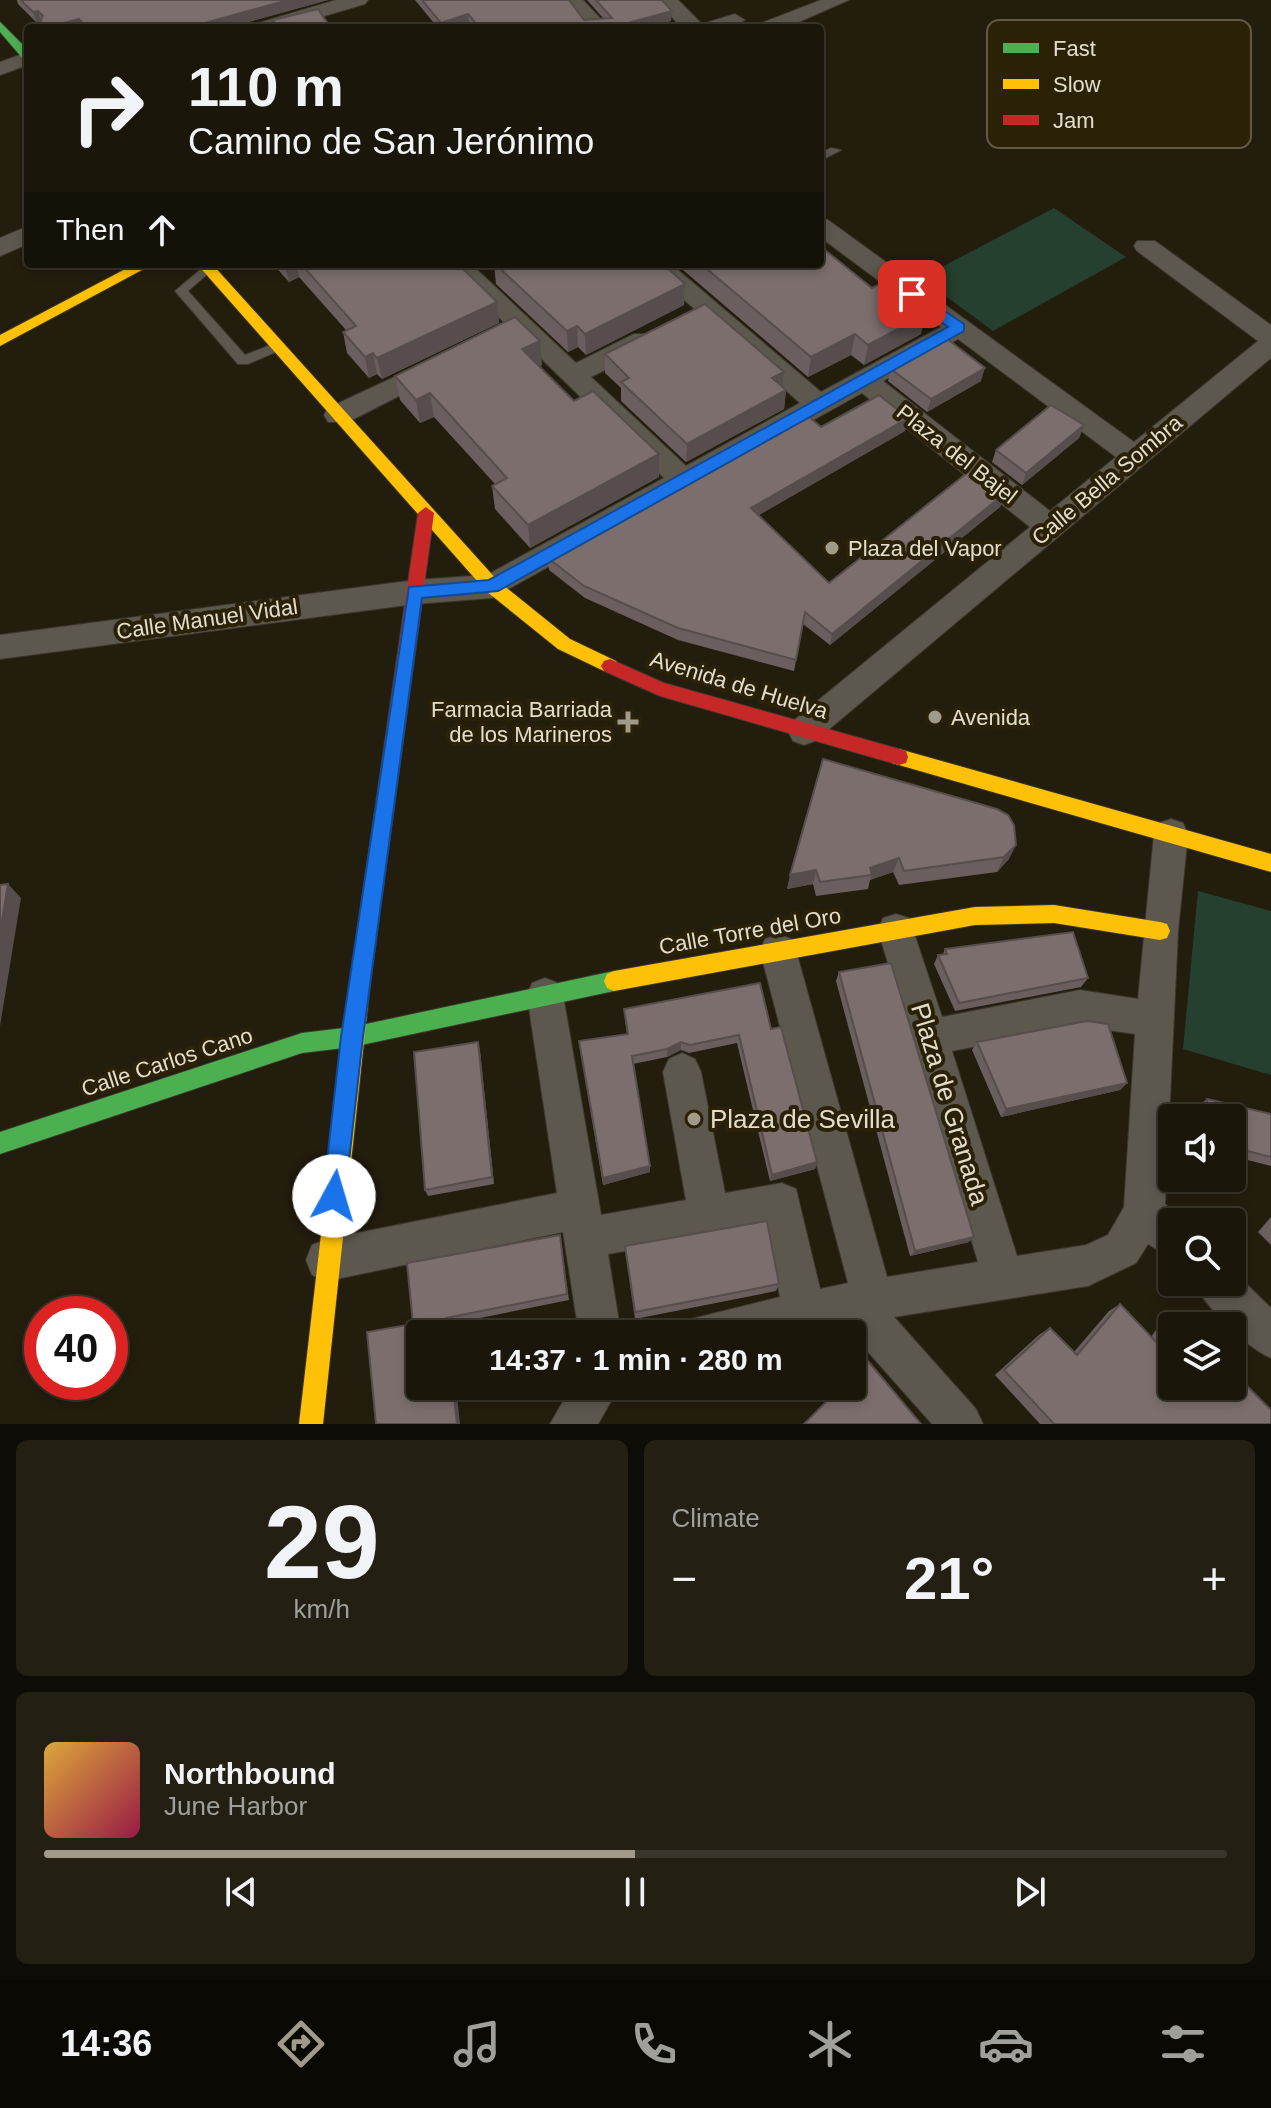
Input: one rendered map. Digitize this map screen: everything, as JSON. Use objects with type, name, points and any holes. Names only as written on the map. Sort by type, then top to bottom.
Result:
[{"type":"street","points":[[276,24],[358,0]]},
{"type":"street","points":[[572,0],[595,24]]},
{"type":"street","points":[[666,0],[690,24]]},
{"type":"street","points":[[776,24],[839,0]]},
{"type":"street","points":[[722,24],[735,20]]},
{"type":"street","points":[[13,31],[24,50]]},
{"type":"street","points":[[0,69],[24,59]]},
{"type":"street","points":[[824,228],[1135,457]]},
{"type":"street","points":[[0,248],[24,236]]},
{"type":"street","name":"Calle Bella Sombra","points":[[804,731],[1269,347],[1146,246]]},
{"type":"street","points":[[0,341],[138,268]]},
{"type":"street","name":"Avenida de Huelva","points":[[212,268],[492,586],[564,644],[660,689],[1271,863]]},
{"type":"street","points":[[661,268],[819,405]]},
{"type":"street","points":[[465,272],[498,270]]},
{"type":"street","points":[[465,272],[511,330],[573,375],[683,480]]},
{"type":"street","points":[[573,375],[706,308]]},
{"type":"street","points":[[492,586],[958,328]]},
{"type":"street","points":[[338,415],[460,355]]},
{"type":"street","name":"Plaza del Bajel","points":[[863,380],[1050,527]]},
{"type":"street","points":[[311,1424],[352,1037],[426,513]]},
{"type":"street","name":"Calle Manuel Vidal","points":[[0,647],[415,592],[492,586]]},
{"type":"street","points":[[771,1320],[1088,1265],[1122,1249],[1158,1226],[1154,1019],[1171,834]]},
{"type":"street","name":"Calle Torre del Oro","points":[[352,1037],[545,995],[975,916],[1054,914],[1160,931]]},
{"type":"street","name":"Plaza de Granada","points":[[896,930],[1004,1279]]},
{"type":"street","points":[[778,951],[863,1302],[961,1424]]},
{"type":"street","points":[[545,995],[598,1320]]},
{"type":"street","points":[[929,1038],[1080,1008],[1154,1019]]},
{"type":"street","name":"Calle Carlos Cano","points":[[0,1143],[302,1043],[352,1037]]},
{"type":"street","points":[[682,1072],[709,1216]]},
{"type":"street","points":[[327,1260],[582,1223],[709,1216],[782,1203],[804,1313]]},
{"type":"street","points":[[1229,1296],[1271,1337]]},
{"type":"street","points":[[572,1424],[588,1400]]},
{"type":"lane","points":[[824,156],[835,150]]},
{"type":"lane","points":[[206,268],[181,291],[243,361],[278,346]]},
{"type":"green space","points":[[1054,208],[1126,257],[993,331],[921,278]]},
{"type":"green space","points":[[1198,891],[1271,911],[1271,1075],[1183,1049]]},
{"type":"building","points":[[21,0],[288,0],[201,24],[83,24],[79,19],[61,24],[43,24],[40,21],[43,16],[38,11],[33,12]]},
{"type":"building","points":[[422,0],[569,0],[584,20],[612,18],[596,0],[662,0],[672,11],[625,24],[477,24],[468,14],[441,23]]},
{"type":"building","points":[[318,9],[328,24],[276,24],[273,20]]},
{"type":"building","points":[[824,249],[872,288],[888,280],[926,314],[868,345],[855,334],[811,357],[706,268],[824,268]]},
{"type":"building","points":[[305,268],[462,268],[497,302],[377,358],[373,353],[365,357],[343,332],[356,326]]},
{"type":"building","points":[[499,268],[667,268],[685,284],[585,334],[577,326],[567,331]]},
{"type":"building","points":[[705,304],[784,372],[772,378],[786,390],[687,444],[621,382],[629,378],[605,354]]},
{"type":"building","points":[[515,317],[540,341],[522,349],[574,401],[593,391],[659,454],[528,525],[492,486],[507,478],[430,393],[416,400],[395,376]]},
{"type":"building","points":[[946,338],[985,368],[931,399],[891,369]]},
{"type":"building","points":[[879,395],[908,418],[751,508],[829,583],[972,469],[1004,494],[832,634],[805,612],[796,660],[678,628],[584,586],[548,558],[807,415],[821,427]]},
{"type":"building","points":[[1051,405],[1084,425],[1026,473],[996,450]]},
{"type":"building","points":[[823,759],[997,809],[1008,815],[1014,825],[1016,845],[1004,857],[904,871],[899,858],[870,868],[872,875],[820,882],[816,870],[790,875]]},
{"type":"building","points":[[8,884],[0,933],[0,885]]},
{"type":"building","points":[[1073,932],[1088,978],[959,1003],[938,955],[947,954],[945,949]]},
{"type":"building","points":[[891,963],[974,1237],[915,1251],[839,972]]},
{"type":"building","points":[[760,983],[771,1029],[781,1027],[817,1162],[772,1175],[739,1035],[690,1045],[681,1042],[667,1049],[632,1056],[650,1166],[603,1178],[579,1041],[628,1034],[624,1009]]},
{"type":"building","points":[[1087,1021],[1108,1024],[1127,1083],[1006,1109],[977,1042]]},
{"type":"building","points":[[478,1042],[492,1177],[425,1190],[414,1052]]},
{"type":"building","points":[[1207,1099],[1228,1104],[1207,1104]]},
{"type":"building","points":[[1246,1108],[1271,1114],[1271,1157],[1246,1151]]},
{"type":"building","points":[[767,1221],[779,1284],[635,1312],[625,1246]]},
{"type":"building","points":[[560,1235],[567,1294],[446,1320],[413,1320],[407,1263]]},
{"type":"building","points":[[1120,1304],[1156,1342],[1158,1339],[1158,1400],[1246,1400],[1246,1385],[1271,1410],[1271,1424],[1054,1424],[1004,1370],[1050,1328],[1077,1355]]},
{"type":"building","points":[[406,1325],[406,1400],[454,1400],[457,1424],[376,1424],[367,1332]]},
{"type":"building","points":[[868,1361],[921,1424],[804,1424],[828,1400],[866,1400]]},
{"type":"traffic: fast","points":[[0,25],[24,52]]},
{"type":"traffic: fast","points":[[0,1143],[302,1043],[352,1037],[614,981]]},
{"type":"traffic: slow","points":[[0,341],[138,268]]},
{"type":"traffic: slow","points":[[208,268],[492,586],[564,644],[610,666]]},
{"type":"traffic: slow","points":[[899,757],[1271,863]]},
{"type":"traffic: slow","points":[[614,981],[975,916],[1054,914],[1160,931]]},
{"type":"traffic: slow","points":[[311,1424],[361,976]]},
{"type":"traffic: jam","points":[[361,976],[426,513]]},
{"type":"traffic: jam","points":[[610,666],[660,689],[899,757]]},
{"type":"place","name":"Plaza del Vapor","points":[[832,548]]},
{"type":"place","name":"Avenida","points":[[935,717]]},
{"type":"place","name":"Farmacia Barriada de los Marineros","points":[[628,722]]},
{"type":"place","name":"Plaza de Sevilla","points":[[694,1119]]},
{"type":"route","points":[[334,1196],[352,1037],[415,592],[492,586],[958,328],[912,294]]}]
